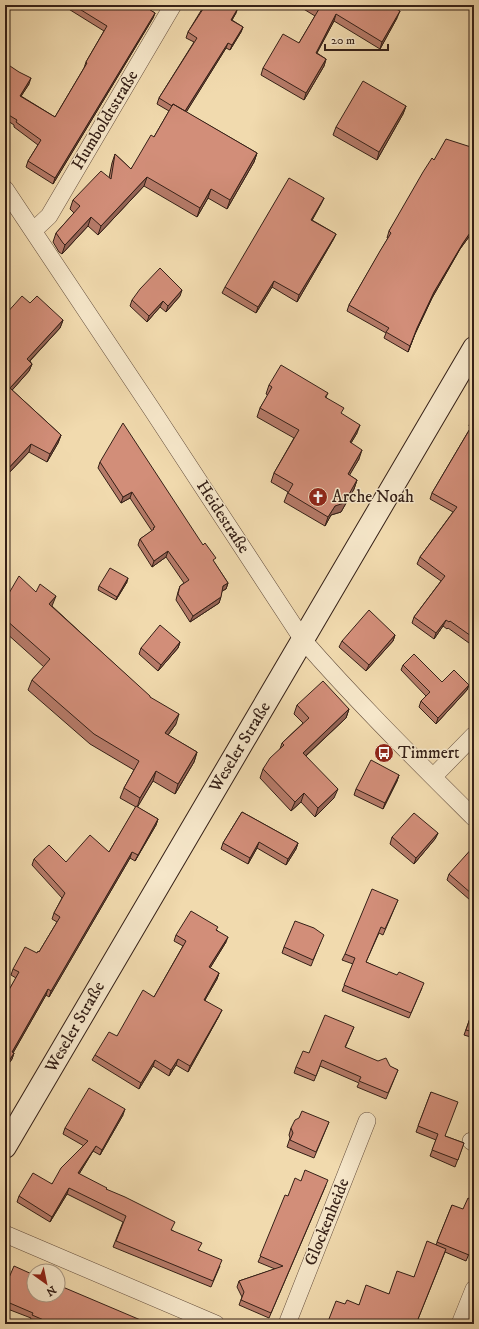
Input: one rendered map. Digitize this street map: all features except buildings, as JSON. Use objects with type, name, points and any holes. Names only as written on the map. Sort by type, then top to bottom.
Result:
[{"type":"street","name":"Humboldtstraße","points":[[33,231],[49,216],[173,5]]},
{"type":"street","name":"Heidestraße","points":[[5,189],[303,640],[474,818]]},
{"type":"street","name":"Weseler Straße","points":[[5,1147],[474,348]]},
{"type":"street","points":[[433,777],[474,735]]},
{"type":"street","name":"Glockenheide","points":[[287,1324],[367,1121]]},
{"type":"street","points":[[5,1234],[216,1324]]},
{"type":"street","points":[[460,1324],[474,1289]]},
{"type":"place","name":"Arche Noah","points":[[318,497]]},
{"type":"place","name":"Timmert","points":[[384,753]]}]
